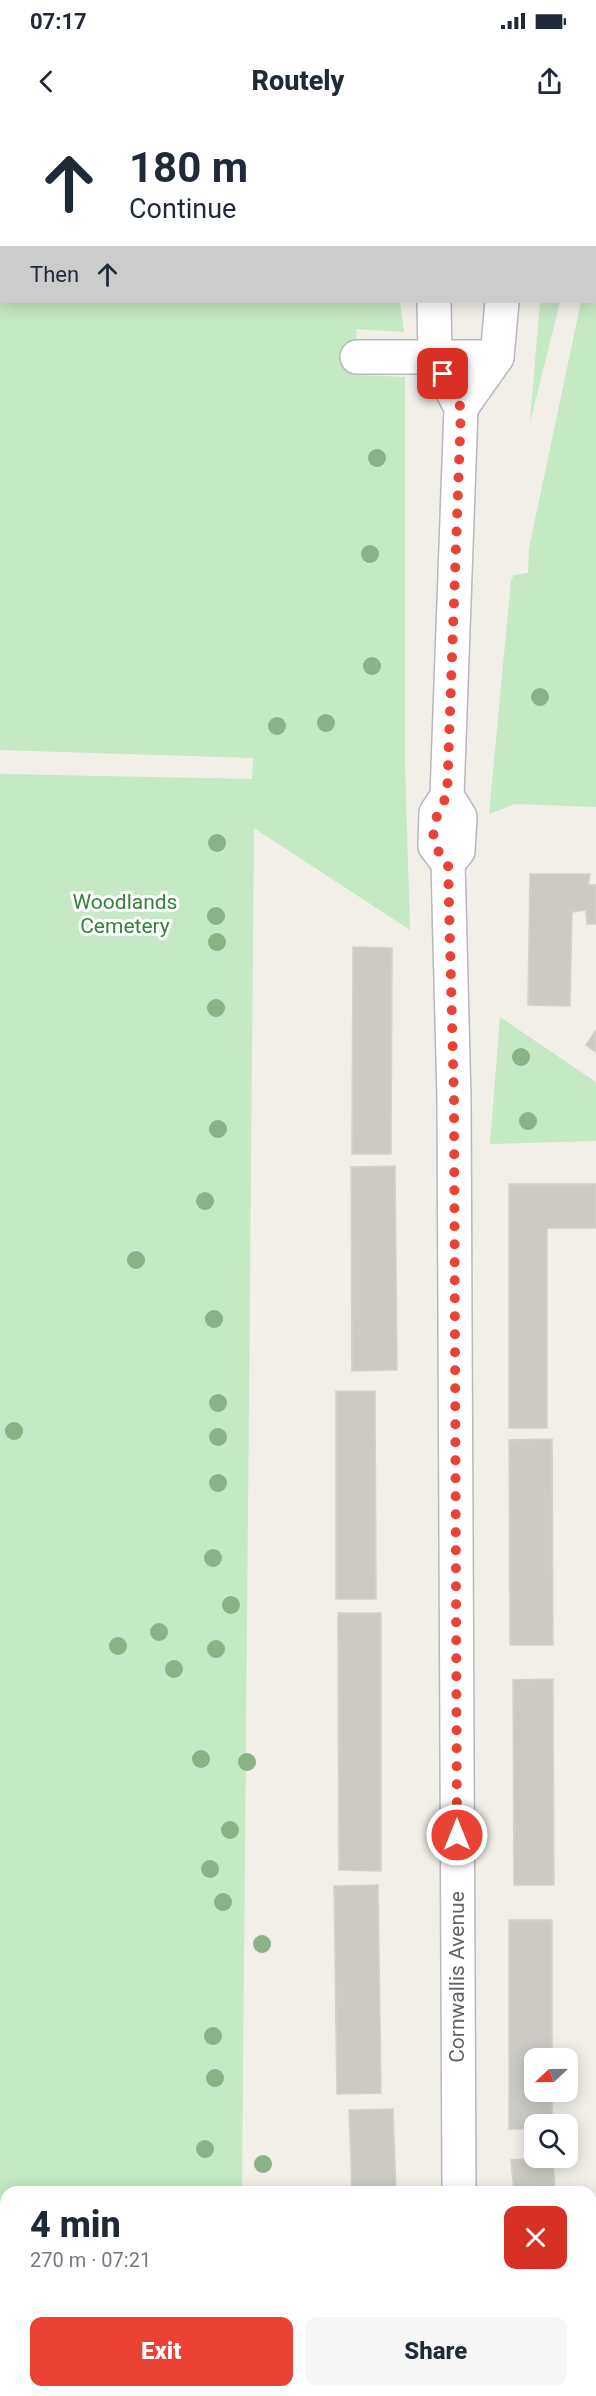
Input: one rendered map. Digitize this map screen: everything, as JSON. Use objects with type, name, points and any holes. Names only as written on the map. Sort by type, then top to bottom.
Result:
[{"type":"street","points":[[434,303],[435,357],[461,408],[497,357],[502,303]]},
{"type":"street","points":[[357,357],[497,357]]},
{"type":"street","name":"Cornwallis Avenue","points":[[459,2186],[454,1099],[448,864],[435,846],[435,833],[436,813],[447,796],[461,408]]},
{"type":"green space","name":"Woodlands Cemetery","points":[[0,303],[400,303],[404,332],[356,329],[359,375],[405,377],[405,763],[410,930],[254,828],[242,2186],[0,2186],[0,774],[252,779],[253,758],[0,750]]},
{"type":"green space","points":[[540,303],[560,303],[530,422]]},
{"type":"green space","points":[[581,303],[596,303],[596,807],[515,804],[489,814],[511,580],[514,575],[528,573],[529,548]]},
{"type":"green space","points":[[500,1017],[596,1082],[596,1141],[490,1144]]},
{"type":"building","points":[[530,874],[590,874],[588,885],[596,885],[596,924],[587,924],[586,910],[572,912],[570,1006],[528,1005]]},
{"type":"building","points":[[353,947],[392,948],[391,1154],[352,1154]]},
{"type":"building","points":[[596,1030],[596,1052],[586,1045]]},
{"type":"building","points":[[395,1166],[397,1370],[352,1371],[351,1167]]},
{"type":"building","points":[[509,1184],[596,1184],[596,1228],[547,1228],[547,1428],[509,1428]]},
{"type":"building","points":[[336,1391],[375,1391],[376,1599],[336,1599]]},
{"type":"building","points":[[552,1439],[553,1645],[510,1645],[509,1440]]},
{"type":"building","points":[[338,1613],[381,1613],[381,1871],[339,1870]]},
{"type":"building","points":[[553,1679],[554,1885],[514,1885],[513,1680]]},
{"type":"building","points":[[378,1885],[381,2093],[337,2094],[334,1886]]},
{"type":"building","points":[[509,1920],[552,1920],[552,2048],[524,2048],[524,2102],[552,2102],[552,2114],[524,2114],[524,2129],[509,2129]]},
{"type":"building","points":[[393,2109],[396,2186],[352,2186],[349,2110]]},
{"type":"building","points":[[524,2159],[524,2168],[554,2168],[555,2186],[513,2186],[511,2160]]},
{"type":"route","points":[[443,374],[461,408],[447,796],[436,813],[435,833],[435,846],[448,864],[453,1027],[457,1835]]}]
